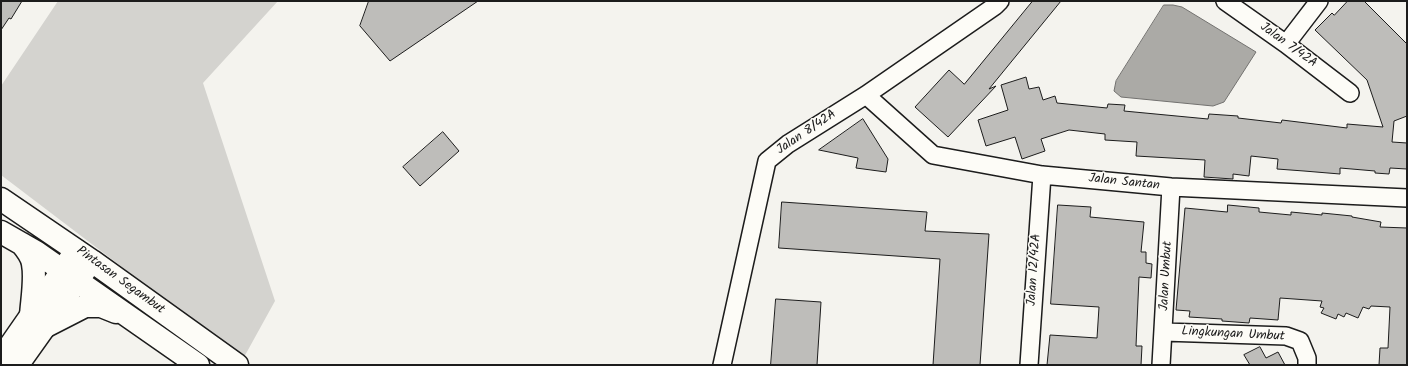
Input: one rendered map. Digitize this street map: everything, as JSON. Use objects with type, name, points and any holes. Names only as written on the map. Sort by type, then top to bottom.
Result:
[{"type":"main road","name":"Pintasan Segambut","points":[[1,200],[84,255],[237,365]]},
{"type":"main road","name":"Pintasan Segambut","points":[[1,232],[36,252],[198,365]]},
{"type":"main road","points":[[22,244],[30,255],[33,263],[38,322],[85,306],[101,306],[133,320]]},
{"type":"street","name":"Jalan 8/42A","points":[[722,365],[767,161],[788,144],[866,95],[995,6],[1000,1]]},
{"type":"street","name":"Jalan 7/42A","points":[[1225,1],[1286,44],[1350,93]]},
{"type":"street","points":[[1286,44],[1319,1]]},
{"type":"street","name":"Jalan Santan","points":[[866,95],[933,154],[1042,174],[1171,187],[1407,198]]},
{"type":"street","name":"Jalan 12/42A","points":[[1029,365],[1042,174]]},
{"type":"street","name":"Jalan Umbut","points":[[1161,365],[1171,187]]},
{"type":"street","points":[[18,365],[38,322],[84,255]]},
{"type":"street","points":[[1,358],[38,322]]},
{"type":"street","name":"Lingkungan Umbut","points":[[1164,332],[1286,336],[1300,342],[1307,358],[1306,365]]},
{"type":"shaded area","points":[[58,1],[278,1],[203,83],[275,301],[243,359],[1,175],[1,86]]},
{"type":"shaded area","points":[[1164,5],[1182,7],[1256,52],[1224,102],[1213,106],[1121,97],[1114,91],[1116,81]]},
{"type":"building","points":[[1,1],[22,1],[11,19],[9,18],[1,30]]},
{"type":"building","points":[[369,1],[478,1],[390,61],[360,26]]},
{"type":"building","points":[[1033,1],[1061,1],[989,89],[996,86],[948,137],[915,107],[949,70],[964,84]]},
{"type":"building","points":[[1348,1],[1364,1],[1407,44],[1407,116],[1394,121],[1392,142],[1407,143],[1407,169],[1390,168],[1389,174],[1375,173],[1375,171],[1340,168],[1340,174],[1277,169],[1278,159],[1251,156],[1249,176],[1233,174],[1233,179],[1204,177],[1205,160],[1136,156],[1137,142],[1105,140],[1105,134],[1069,130],[1041,139],[1045,151],[1022,159],[1015,137],[986,146],[978,120],[1008,110],[1001,85],[1026,77],[1029,89],[1039,87],[1043,100],[1055,96],[1057,103],[1107,108],[1108,104],[1125,105],[1124,111],[1208,119],[1209,114],[1238,116],[1238,118],[1281,123],[1282,120],[1347,128],[1347,124],[1383,127],[1367,80],[1315,30],[1332,13],[1334,15]]},
{"type":"building","points":[[863,119],[888,159],[886,172],[856,168],[858,158],[819,150]]},
{"type":"building","points":[[443,132],[459,151],[420,186],[403,167]]},
{"type":"building","points":[[782,202],[927,212],[925,231],[989,234],[980,365],[933,365],[940,259],[779,248]]},
{"type":"building","points":[[1058,205],[1091,207],[1090,217],[1144,222],[1141,252],[1146,252],[1146,263],[1152,264],[1151,278],[1139,277],[1136,346],[1142,346],[1141,365],[1047,365],[1050,335],[1097,338],[1099,307],[1051,304]]},
{"type":"building","points":[[1228,205],[1259,208],[1259,212],[1291,215],[1291,212],[1352,216],[1381,222],[1380,227],[1407,228],[1407,365],[1379,365],[1380,348],[1388,348],[1390,307],[1371,306],[1369,309],[1363,307],[1358,318],[1346,313],[1344,317],[1338,314],[1336,319],[1321,313],[1324,308],[1320,307],[1322,301],[1280,298],[1278,320],[1250,318],[1249,323],[1222,321],[1222,319],[1189,317],[1190,311],[1176,310],[1185,208],[1227,212]]},
{"type":"building","points":[[776,299],[821,302],[817,365],[771,365]]},
{"type":"building","points":[[1260,347],[1266,358],[1278,352],[1285,365],[1250,365],[1244,355]]}]
